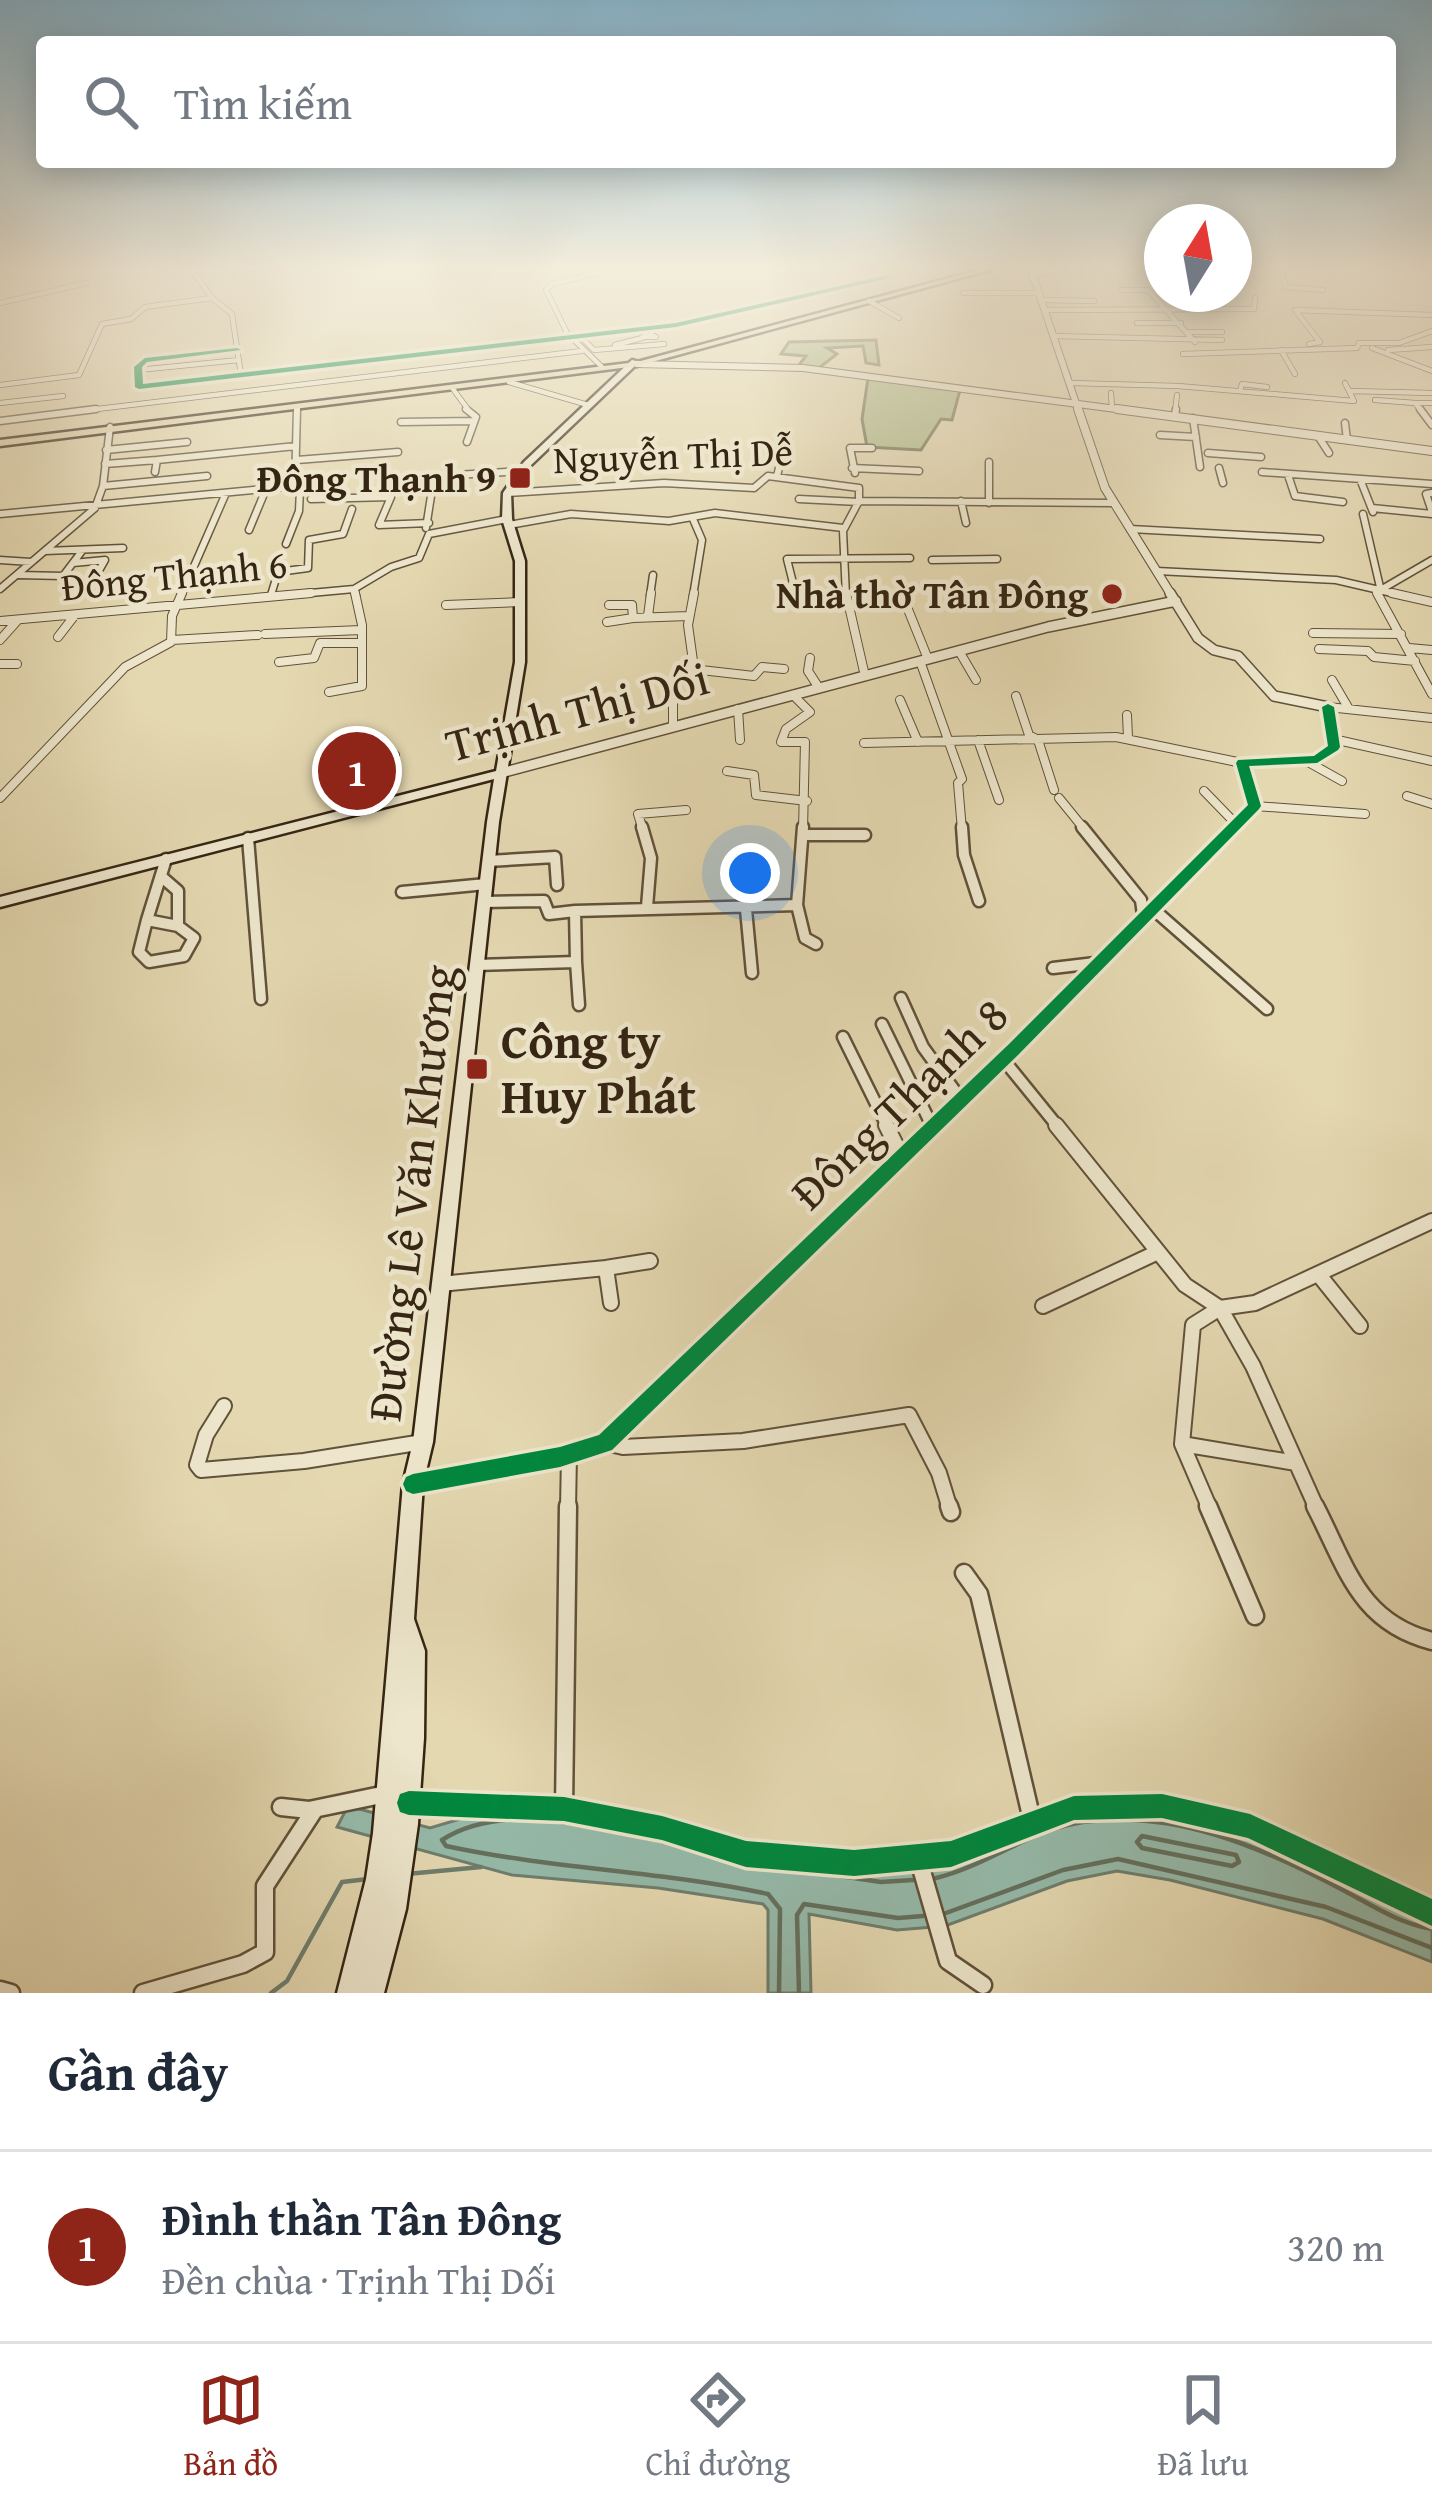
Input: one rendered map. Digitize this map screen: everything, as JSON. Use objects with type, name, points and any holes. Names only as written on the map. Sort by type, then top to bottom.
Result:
[{"type":"main road","points":[[0,441],[508,382],[647,360]]},
{"type":"main road","points":[[0,441],[647,360]]},
{"type":"main road","points":[[507,494],[521,471],[636,363]]},
{"type":"main road","name":"Đường Lê Văn Khương","points":[[371,1958],[393,1921],[413,1651],[405,1622],[413,1484],[423,1442],[488,861],[520,662],[520,561],[508,522],[507,494]]},
{"type":"main road","name":"Trịnh Thị Dối","points":[[0,902],[501,772]]},
{"type":"main road","points":[[350,1993],[371,1958]]},
{"type":"main road","points":[[371,1958],[371,1993]]},
{"type":"street","points":[[0,385],[79,375],[86,360]]},
{"type":"street","points":[[145,360],[138,370],[140,387],[379,360]]},
{"type":"street","points":[[239,360],[241,376]]},
{"type":"street","points":[[138,370],[239,360]]},
{"type":"street","points":[[0,421],[512,360]]},
{"type":"street","points":[[593,360],[602,367]]},
{"type":"street","points":[[1063,360],[1091,453],[1114,502],[1204,644],[1238,656],[1269,693],[1328,707],[1432,718]]},
{"type":"street","points":[[1291,360],[1295,374]]},
{"type":"street","points":[[1401,360],[1417,370],[1432,371]]},
{"type":"street","points":[[636,363],[782,366],[1432,452]]},
{"type":"street","points":[[177,366],[180,382]]},
{"type":"street","points":[[415,371],[424,389]]},
{"type":"street","points":[[55,434],[66,378]]},
{"type":"street","points":[[508,382],[589,405]]},
{"type":"street","points":[[1071,383],[1354,401],[1346,383]]},
{"type":"street","points":[[1241,395],[1242,384],[1268,386]]},
{"type":"street","points":[[453,388],[461,406],[476,417],[467,442]]},
{"type":"street","points":[[1351,391],[1432,393]]},
{"type":"street","points":[[244,392],[245,410]]},
{"type":"street","points":[[1111,393],[1112,408]]},
{"type":"street","points":[[1175,416],[1177,395]]},
{"type":"street","points":[[1205,395],[1241,395]]},
{"type":"street","points":[[0,403],[63,396]]},
{"type":"street","points":[[1375,400],[1432,403]]},
{"type":"street","points":[[1415,403],[1432,425]]},
{"type":"street","points":[[286,544],[299,511],[296,407]]},
{"type":"street","points":[[1193,418],[1200,467]]},
{"type":"street","points":[[401,422],[474,421]]},
{"type":"street","points":[[1345,423],[1347,440]]},
{"type":"street","points":[[0,589],[87,518],[103,486],[110,428]]},
{"type":"street","points":[[1160,435],[1196,437]]},
{"type":"street","points":[[1318,436],[1329,453]]},
{"type":"street","points":[[106,450],[187,442]]},
{"type":"street","points":[[105,464],[296,446]]},
{"type":"street","points":[[854,486],[858,478],[850,448],[872,448]]},
{"type":"street","points":[[297,460],[398,452]]},
{"type":"street","points":[[1208,453],[1261,457]]},
{"type":"street","points":[[777,476],[782,456]]},
{"type":"street","points":[[155,472],[157,460]]},
{"type":"street","points":[[989,462],[989,503]]},
{"type":"street","points":[[1396,466],[1404,482]]},
{"type":"street","points":[[852,468],[919,471]]},
{"type":"street","points":[[1219,468],[1222,483]]},
{"type":"street","points":[[456,475],[521,471]]},
{"type":"street","points":[[1262,472],[1404,482],[1432,489]]},
{"type":"street","points":[[1288,475],[1295,496],[1342,502]]},
{"type":"street","points":[[103,486],[207,476]]},
{"type":"street","name":"Nguyễn Thị Dễ","points":[[507,494],[664,483],[760,487],[764,478],[777,476],[860,488],[860,502],[843,528]]},
{"type":"street","points":[[1360,478],[1382,587]]},
{"type":"street","points":[[3,513],[296,486]]},
{"type":"street","points":[[709,514],[717,486]]},
{"type":"street","points":[[249,530],[266,489]]},
{"type":"street","points":[[1432,489],[1426,494],[1432,513]]},
{"type":"street","points":[[172,640],[172,616],[226,493]]},
{"type":"street","points":[[431,496],[432,527]]},
{"type":"street","points":[[311,499],[391,497],[379,525],[432,527],[571,514],[605,520],[746,514],[843,528],[850,641],[865,676]]},
{"type":"street","points":[[799,499],[1114,502]]},
{"type":"street","points":[[3,513],[11,501]]},
{"type":"street","points":[[961,501],[966,523]]},
{"type":"street","points":[[1008,503],[1011,514]]},
{"type":"street","points":[[272,595],[278,572],[308,568],[309,540],[343,534],[352,509]]},
{"type":"street","points":[[1369,511],[1432,513]]},
{"type":"street","points":[[673,726],[674,687],[692,669],[688,616],[695,599],[702,534],[693,519]]},
{"type":"street","points":[[314,538],[321,522]]},
{"type":"street","name":"Đông Thạnh 6","points":[[0,621],[354,589],[419,558],[432,527]]},
{"type":"street","points":[[1130,530],[1320,539]]},
{"type":"street","points":[[45,551],[123,548]]},
{"type":"street","points":[[787,548],[796,595]]},
{"type":"street","points":[[18,575],[63,576],[82,551]]},
{"type":"street","points":[[0,557],[31,562]]},
{"type":"street","points":[[788,559],[910,558]]},
{"type":"street","points":[[932,560],[997,559]]},
{"type":"street","points":[[73,563],[105,560],[97,574]]},
{"type":"street","points":[[1432,560],[1377,592],[1432,694]]},
{"type":"street","points":[[1157,571],[1382,587],[1432,602]]},
{"type":"street","points":[[648,616],[653,575]]},
{"type":"street","name":"Đông Thạnh 6","points":[[329,692],[362,686],[361,630],[354,589]]},
{"type":"street","points":[[58,638],[70,615],[70,599]]},
{"type":"street","name":"Trịnh Thị Dối","points":[[501,772],[959,651],[1176,601]]},
{"type":"street","points":[[446,605],[520,602]]},
{"type":"street","points":[[904,602],[962,779],[958,783],[962,840],[979,901]]},
{"type":"street","points":[[609,605],[632,605],[633,618]]},
{"type":"street","points":[[608,622],[688,616]]},
{"type":"street","points":[[0,640],[17,621]]},
{"type":"street","points":[[0,798],[125,667],[172,640],[361,630]]},
{"type":"street","points":[[1313,633],[1401,634]]},
{"type":"street","points":[[279,662],[314,658],[320,644],[360,643]]},
{"type":"street","points":[[1409,648],[1432,650]]},
{"type":"street","points":[[1319,649],[1368,651],[1374,657],[1415,661]]},
{"type":"street","points":[[959,651],[976,680]]},
{"type":"street","points":[[810,658],[808,671],[819,688]]},
{"type":"street","points":[[0,664],[17,664]]},
{"type":"street","points":[[692,669],[754,676],[758,668],[784,669]]},
{"type":"street","points":[[1332,680],[1349,709]]},
{"type":"street","points":[[793,694],[810,717],[786,729],[781,742],[805,742],[807,801],[796,904],[806,938],[815,944]]},
{"type":"street","points":[[1016,697],[1029,735],[1038,740],[1056,794],[1148,912],[1267,1009]]},
{"type":"street","points":[[900,700],[918,742]]},
{"type":"street","points":[[864,743],[1128,738],[1242,763],[1305,761],[1329,751],[1334,739],[1328,707]]},
{"type":"street","points":[[738,709],[740,740]]},
{"type":"street","points":[[1127,715],[1128,738]]},
{"type":"street","points":[[1158,744],[1159,729]]},
{"type":"street","points":[[1334,739],[1432,761]]},
{"type":"street","points":[[978,740],[998,800]]},
{"type":"street","points":[[382,803],[395,755]]},
{"type":"street","points":[[1305,761],[1342,781]]},
{"type":"street","points":[[1242,763],[1255,806],[1365,814]]},
{"type":"street","points":[[728,772],[754,775],[756,795],[807,801]]},
{"type":"street","points":[[1204,790],[1237,825]]},
{"type":"street","points":[[1406,796],[1432,804]]},
{"type":"street","name":"Đông Thạnh 8","points":[[413,1484],[605,1443],[1003,1059],[1255,806]]},
{"type":"street","points":[[647,907],[650,858],[638,814],[686,810]]},
{"type":"street","points":[[805,835],[865,835]]},
{"type":"street","points":[[248,838],[261,999]]},
{"type":"street","points":[[488,861],[554,857],[557,885]]},
{"type":"street","points":[[146,920],[178,926],[194,938],[184,956],[149,962],[139,952],[146,920],[163,878],[166,859]]},
{"type":"street","points":[[742,867],[752,973]]},
{"type":"street","points":[[163,878],[178,891],[178,926]]},
{"type":"street","points":[[402,892],[530,898],[544,901],[549,914],[796,904]]},
{"type":"street","points":[[575,911],[579,1005]]},
{"type":"street","points":[[476,964],[576,962]]},
{"type":"street","points":[[1053,968],[1095,963]]},
{"type":"street","points":[[902,998],[923,1047],[960,1098]]},
{"type":"street","points":[[882,1024],[932,1126]]},
{"type":"street","points":[[843,1037],[901,1155]]},
{"type":"street","points":[[1003,1059],[1185,1285],[1220,1308],[1253,1366],[1367,1607],[1398,1632],[1432,1641]]},
{"type":"street","points":[[1255,1616],[1181,1444],[1192,1325],[1220,1308],[1255,1303],[1432,1221]]},
{"type":"street","points":[[1043,1306],[1158,1252]]},
{"type":"street","points":[[440,1284],[650,1261]]},
{"type":"street","points":[[606,1268],[611,1303]]},
{"type":"street","points":[[1319,1275],[1360,1326]]},
{"type":"street","points":[[224,1406],[200,1450],[196,1465],[201,1470],[304,1461],[423,1442]]},
{"type":"street","points":[[605,1443],[623,1447],[743,1441],[910,1415],[939,1474],[951,1512]]},
{"type":"street","points":[[1181,1444],[1296,1463]]},
{"type":"street","points":[[564,1809],[569,1454]]},
{"type":"street","points":[[964,1573],[979,1594],[1032,1820]]},
{"type":"street","points":[[281,1807],[399,1804],[564,1809],[662,1828],[746,1854],[920,1863],[1032,1820],[1100,1805],[1162,1806],[1250,1826],[1432,1913]]},
{"type":"street","points":[[142,1993],[243,1964],[265,1952],[260,1891],[270,1866],[290,1848],[315,1809]]},
{"type":"street","points":[[920,1863],[948,1961],[983,1985]]},
{"type":"street","points":[[0,1990],[10,1993]]},
{"type":"green space","points":[[803,360],[829,360],[819,368],[799,365]]},
{"type":"green space","points":[[868,378],[960,390],[952,420],[941,419],[921,450],[867,447],[862,419]]},
{"type":"water","points":[[348,1806],[430,1828],[497,1808],[575,1816],[820,1863],[882,1870],[939,1866],[982,1854],[1035,1825],[1077,1810],[1163,1809],[1262,1835],[1432,1919],[1432,1962],[1323,1919],[1117,1871],[1067,1881],[945,1926],[897,1930],[809,1914],[811,1993],[768,1993],[768,1910],[763,1904],[658,1888],[512,1875],[337,1827]]},
{"type":"waterway","points":[[407,1874],[481,1867]]},
{"type":"waterway","points":[[271,1993],[287,1981],[342,1882],[368,1879]]},
{"type":"cycle path","points":[[145,360],[138,367],[139,387],[373,360]]},
{"type":"cycle path","points":[[413,1484],[560,1457],[605,1443],[1014,1049],[1255,806],[1242,763],[1317,759],[1334,747],[1328,707]]},
{"type":"cycle path","points":[[409,1803],[564,1809],[662,1828],[746,1854],[854,1863],[951,1854],[1074,1808],[1162,1806],[1250,1826],[1432,1913]]},
{"type":"place","name":"Đông Thạnh 9","points":[[520,478]]},
{"type":"place","name":"Nhà thờ Tân Đông","points":[[1112,594]]},
{"type":"place","name":"Đình thần Tân Đông","points":[[357,771]]},
{"type":"place","name":"Công ty Huy Phát","points":[[477,1069]]}]
